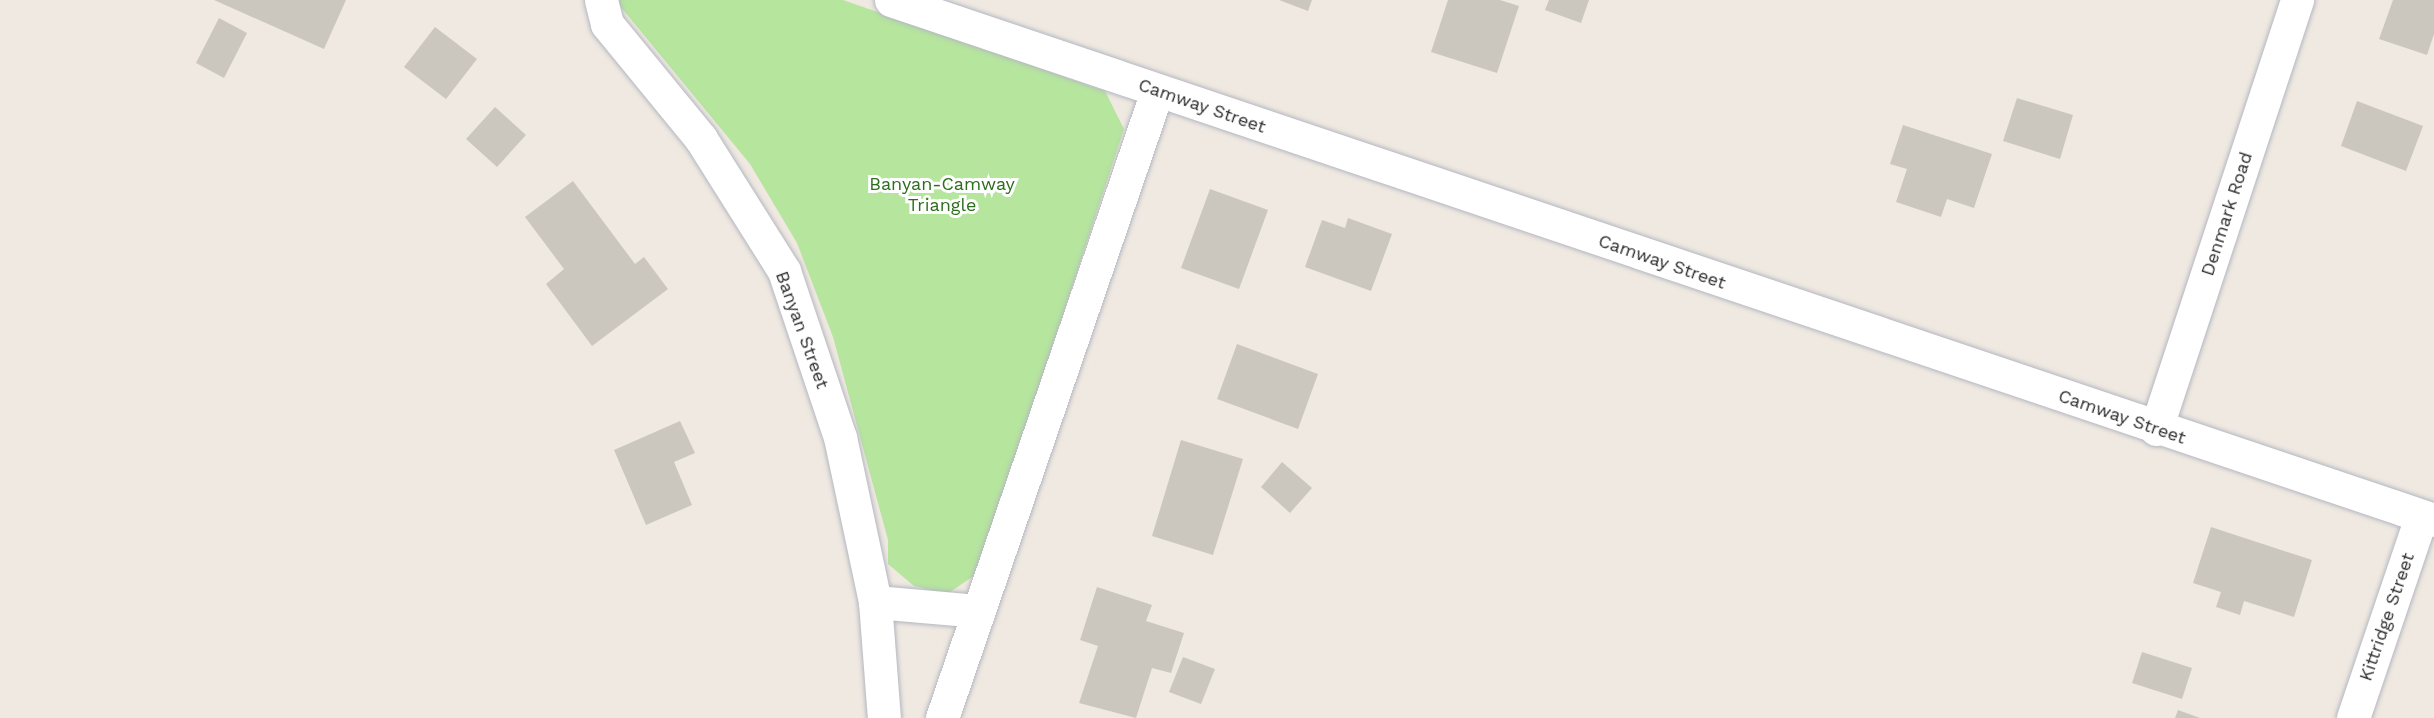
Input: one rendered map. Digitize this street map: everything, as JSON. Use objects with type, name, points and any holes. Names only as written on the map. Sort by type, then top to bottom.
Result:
[{"type":"street","name":"Banyan Street","points":[[601,0],[607,24],[701,140],[784,271],[840,437],[874,602],[884,718]]},
{"type":"street","name":"Camway Street","points":[[891,0],[2428,519]]},
{"type":"street","name":"Denmark Road","points":[[2156,429],[2297,0]]},
{"type":"street","points":[[942,718],[1157,91]]},
{"type":"street","name":"Kittridge Street","points":[[2353,718],[2428,519]]},
{"type":"street","points":[[874,602],[978,611]]},
{"type":"green space","name":"Banyan-Camway Triangle","points":[[615,0],[843,0],[1105,91],[1124,129],[978,573],[947,594],[914,586],[888,564],[888,540],[833,337],[797,243],[750,164]]},
{"type":"building","points":[[214,0],[346,0],[324,49]]},
{"type":"building","points":[[1279,0],[1312,0],[1308,11]]},
{"type":"building","points":[[1448,0],[1500,0],[1519,6],[1497,73],[1431,52]]},
{"type":"building","points":[[1549,0],[1589,0],[1581,23],[1545,10]]},
{"type":"building","points":[[2393,0],[2434,0],[2434,34],[2427,55],[2379,39]]},
{"type":"building","points":[[219,18],[247,33],[224,78],[196,63]]},
{"type":"building","points":[[435,27],[477,59],[446,99],[404,67]]},
{"type":"building","points":[[2017,98],[2073,115],[2060,159],[2003,141]]},
{"type":"building","points":[[2357,101],[2423,126],[2406,171],[2341,146]]},
{"type":"building","points":[[495,107],[526,135],[497,167],[466,139]]},
{"type":"building","points":[[1903,125],[1992,154],[1974,208],[1947,199],[1941,217],[1896,202],[1907,169],[1890,164]]},
{"type":"building","points":[[573,181],[635,264],[644,257],[668,289],[592,346],[546,284],[564,269],[525,217]]},
{"type":"building","points":[[1210,189],[1268,210],[1239,289],[1181,268]]},
{"type":"building","points":[[1348,218],[1392,234],[1371,291],[1305,267],[1322,220],[1345,228]]},
{"type":"building","points":[[1237,344],[1318,374],[1298,429],[1217,399]]},
{"type":"building","points":[[680,421],[695,453],[674,462],[692,505],[646,525],[614,450]]},
{"type":"building","points":[[1181,440],[1243,459],[1213,555],[1152,536]]},
{"type":"building","points":[[1282,462],[1312,488],[1290,513],[1261,487]]},
{"type":"building","points":[[2211,527],[2312,560],[2294,617],[2244,601],[2240,615],[2216,607],[2221,592],[2193,583]]},
{"type":"building","points":[[1097,587],[1152,605],[1146,621],[1184,633],[1171,673],[1152,668],[1136,718],[1079,703],[1098,646],[1080,640]]},
{"type":"building","points":[[2142,652],[2192,668],[2182,699],[2132,683]]},
{"type":"building","points":[[1183,657],[1215,669],[1201,704],[1169,692]]},
{"type":"building","points":[[2178,710],[2200,718],[2175,718]]}]
